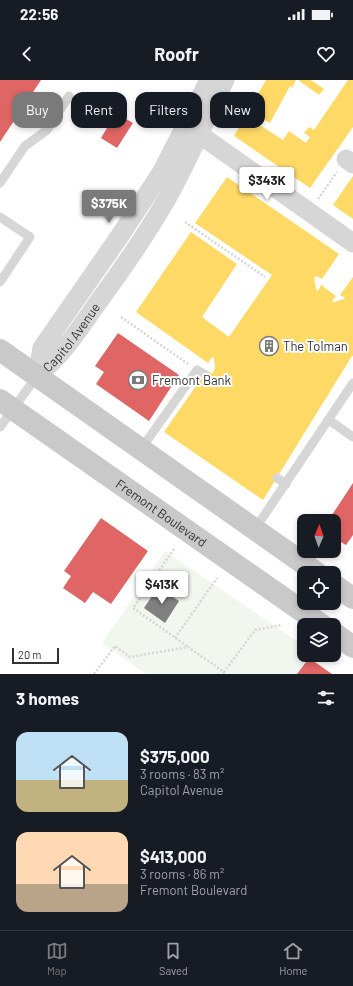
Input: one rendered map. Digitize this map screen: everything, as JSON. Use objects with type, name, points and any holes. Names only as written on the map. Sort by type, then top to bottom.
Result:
[{"type":"main road","points":[[0,350],[307,566]]},
{"type":"main road","name":"Fremont Boulevard","points":[[7,405],[312,618]]},
{"type":"main road","points":[[341,590],[353,598]]},
{"type":"main road","points":[[341,638],[353,647]]},
{"type":"street","name":"Capitol Avenue","points":[[37,376],[64,351],[138,244],[168,196],[191,154],[192,130],[209,80]]},
{"type":"street","name":"Capitol Avenue","points":[[192,130],[225,80]]},
{"type":"street","points":[[192,130],[353,243]]},
{"type":"lane","points":[[0,183],[25,146],[46,130],[69,96]]},
{"type":"lane","points":[[0,217],[30,237],[0,282]]},
{"type":"lane","points":[[141,449],[200,372]]},
{"type":"lane","points":[[0,428],[7,405],[37,376]]},
{"type":"lane","points":[[255,529],[353,383]]},
{"type":"lane","points":[[329,420],[353,437]]},
{"type":"lane","points":[[277,478],[286,484]]},
{"type":"path","points":[[309,211],[349,162]]},
{"type":"path","points":[[185,222],[265,277]]},
{"type":"path","points":[[121,317],[200,372]]},
{"type":"path","points":[[174,549],[133,608],[224,673],[255,630],[282,625]]},
{"type":"path","points":[[175,638],[217,578]]},
{"type":"path","points":[[94,674],[115,646],[130,657],[188,647]]},
{"type":"shaded area","points":[[165,551],[297,641],[297,662],[305,662],[296,674],[146,674],[102,643]]},
{"type":"building: Homes","points":[[266,80],[296,80],[292,88],[290,86],[270,123],[265,120],[265,92],[259,92]]},
{"type":"building: Homes","points":[[298,80],[311,80],[324,89],[319,95]]},
{"type":"building: Homes","points":[[348,80],[353,80],[353,127],[310,188],[234,136],[239,128],[264,128],[283,140],[289,131],[306,143],[310,137],[304,133],[309,127],[314,130]]},
{"type":"building: Homes","points":[[353,176],[353,219],[333,205]]},
{"type":"building: Homes","name":"The Tolman","points":[[227,177],[339,254],[322,279],[316,276],[314,278],[316,289],[318,291],[321,285],[336,296],[332,301],[334,302],[344,299],[345,298],[340,295],[353,277],[353,356],[263,500],[164,432],[207,370],[212,374],[215,368],[214,358],[212,357],[208,363],[136,312],[191,232],[237,264],[202,317],[229,337],[272,275],[195,223]]},
{"type":"building: Shops","points":[[0,80],[41,80],[33,92],[12,92],[12,124],[0,142]]},
{"type":"building: Shops","points":[[127,119],[133,123],[117,148],[101,138],[107,128],[127,128]]},
{"type":"building: Shops","name":"Fremont Bank","points":[[118,333],[179,375],[149,421],[96,384],[104,372],[95,366]]},
{"type":"building: Shops","points":[[353,483],[353,535],[346,545],[341,542],[341,514],[333,514]]},
{"type":"building: Shops","points":[[101,518],[148,551],[111,604],[93,592],[85,603],[63,588],[71,576],[64,571]]},
{"type":"building: Shops","points":[[306,662],[315,662],[332,674],[297,674]]},
{"type":"building: Other","points":[[158,587],[179,601],[165,623],[144,608]]},
{"type":"place","name":"The Tolman","points":[[269,346]]},
{"type":"place","name":"Fremont Bank","points":[[138,380]]}]
